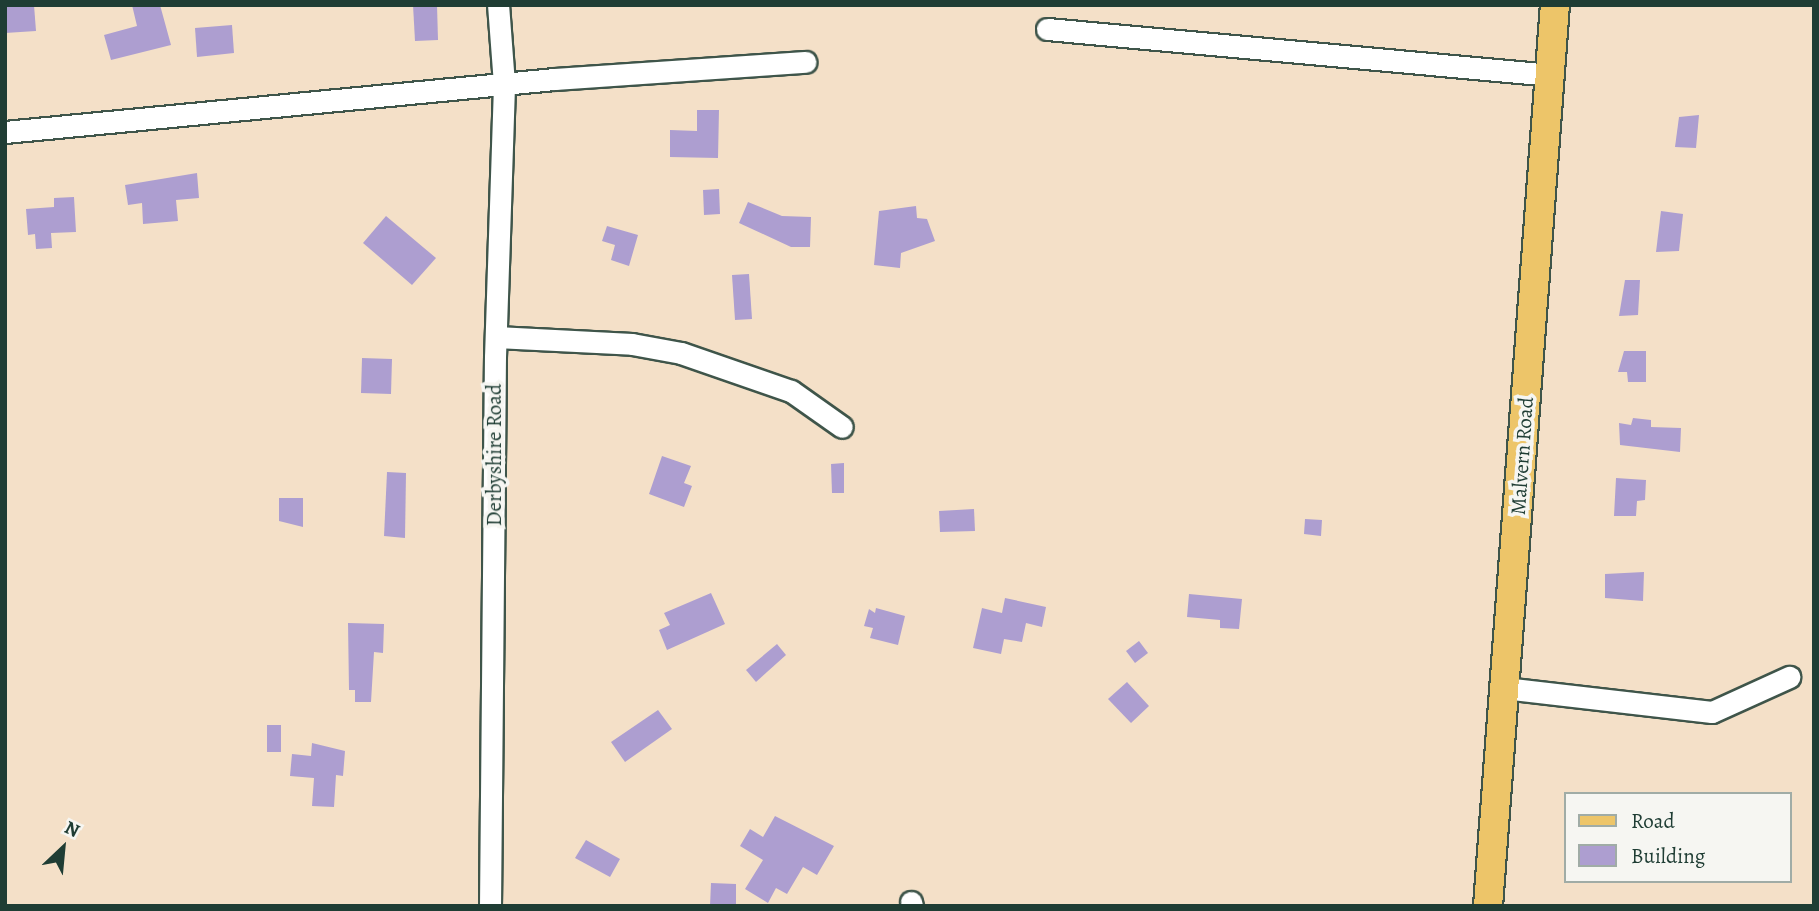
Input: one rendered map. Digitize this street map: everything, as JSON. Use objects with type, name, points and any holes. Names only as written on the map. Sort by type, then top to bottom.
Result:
[{"type":"main road","name":"Malvern Road","points":[[1488,906],[1555,5]]},
{"type":"street","name":"Derbyshire Road","points":[[489,906],[496,337],[504,84],[498,5]]},
{"type":"street","points":[[1047,29],[1551,75]]},
{"type":"street","points":[[5,131],[504,84],[805,62]]},
{"type":"street","points":[[496,337],[632,344],[681,353],[791,391],[842,428]]},
{"type":"street","points":[[1504,688],[1712,712],[1789,677]]},
{"type":"building","points":[[5,5],[34,5],[36,31],[5,33]]},
{"type":"building","points":[[132,5],[160,5],[171,45],[111,60],[104,35],[137,26]]},
{"type":"building","points":[[413,5],[437,5],[438,40],[415,41]]},
{"type":"building","points":[[232,25],[234,53],[197,57],[195,28]]},
{"type":"building","points":[[697,110],[719,110],[718,158],[670,157],[670,130],[697,131]]},
{"type":"building","points":[[1699,115],[1696,148],[1675,147],[1679,117]]},
{"type":"building","points":[[197,173],[199,198],[176,200],[178,221],[143,224],[142,203],[128,205],[125,185]]},
{"type":"building","points":[[719,189],[720,214],[704,215],[703,190]]},
{"type":"building","points":[[74,197],[76,232],[51,233],[52,248],[36,249],[35,234],[28,235],[26,209],[54,207],[54,198]]},
{"type":"building","points":[[748,202],[782,216],[811,217],[810,247],[791,247],[739,223]]},
{"type":"building","points":[[916,206],[917,218],[927,219],[935,241],[901,253],[900,268],[874,265],[879,211]]},
{"type":"building","points":[[1661,211],[1683,214],[1679,251],[1656,252]]},
{"type":"building","points":[[386,216],[436,258],[412,285],[363,243]]},
{"type":"building","points":[[607,226],[638,235],[629,266],[611,260],[615,245],[602,241]]},
{"type":"building","points":[[749,274],[752,319],[735,320],[732,275]]},
{"type":"building","points":[[1625,280],[1640,280],[1638,315],[1619,316]]},
{"type":"building","points":[[1624,351],[1646,351],[1646,382],[1628,382],[1627,372],[1618,372]]},
{"type":"building","points":[[362,358],[392,359],[391,394],[361,393]]},
{"type":"building","points":[[1633,418],[1651,420],[1651,427],[1681,428],[1680,452],[1620,445],[1619,423],[1631,425]]},
{"type":"building","points":[[662,456],[691,466],[684,483],[692,486],[684,507],[649,494]]},
{"type":"building","points":[[844,463],[844,493],[832,493],[831,464]]},
{"type":"building","points":[[387,472],[406,473],[405,538],[384,536]]},
{"type":"building","points":[[1616,478],[1646,480],[1645,500],[1637,501],[1636,516],[1614,516]]},
{"type":"building","points":[[279,498],[303,498],[303,527],[279,521]]},
{"type":"building","points":[[974,509],[975,531],[940,532],[939,511]]},
{"type":"building","points":[[1305,519],[1322,520],[1321,536],[1304,534]]},
{"type":"building","points":[[1644,572],[1643,601],[1605,598],[1605,574]]},
{"type":"building","points":[[711,593],[725,624],[667,650],[659,630],[670,625],[664,613]]},
{"type":"building","points":[[1189,594],[1242,599],[1239,629],[1220,628],[1220,620],[1187,617]]},
{"type":"building","points":[[1005,598],[1046,607],[1042,627],[1026,623],[1022,642],[1004,639],[1001,654],[973,648],[982,608],[1002,613]]},
{"type":"building","points":[[876,608],[905,616],[898,645],[870,638],[873,628],[864,626],[869,609],[875,613]]},
{"type":"building","points":[[348,623],[384,624],[383,653],[374,652],[371,702],[355,702],[355,690],[349,690]]},
{"type":"building","points":[[1139,641],[1148,653],[1135,663],[1126,651]]},
{"type":"building","points":[[777,644],[786,655],[756,682],[746,670]]},
{"type":"building","points":[[1127,682],[1149,706],[1131,723],[1108,699]]},
{"type":"building","points":[[658,710],[672,729],[625,762],[611,742]]},
{"type":"building","points":[[267,725],[281,725],[281,752],[267,752]]},
{"type":"building","points":[[312,743],[345,751],[343,776],[336,775],[334,807],[312,806],[314,778],[290,776],[292,754],[311,756]]},
{"type":"building","points":[[775,816],[834,846],[817,875],[803,867],[787,894],[776,888],[768,903],[745,889],[763,860],[740,846],[750,829],[763,837]]},
{"type":"building","points":[[586,840],[620,859],[610,877],[575,858]]},
{"type":"building","points":[[711,883],[736,884],[736,906],[710,906]]}]
